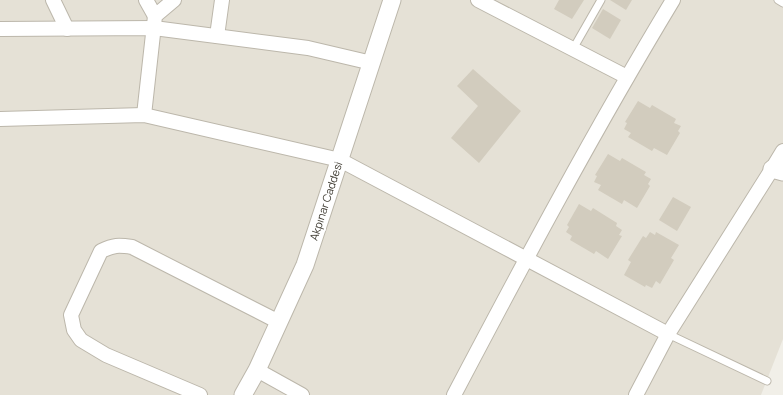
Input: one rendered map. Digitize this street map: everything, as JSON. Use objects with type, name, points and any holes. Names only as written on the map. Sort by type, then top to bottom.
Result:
[{"type":"street","points":[[53,0],[67,29]]},
{"type":"street","points":[[144,115],[155,22],[146,0]]},
{"type":"street","points":[[155,22],[174,0]]},
{"type":"street","points":[[217,36],[222,0]]},
{"type":"street","name":"Akpınar Caddesi","points":[[243,395],[257,370],[305,265],[392,0]]},
{"type":"street","points":[[478,0],[626,77]]},
{"type":"street","points":[[454,395],[525,259],[626,77],[673,0]]},
{"type":"street","points":[[0,29],[67,29],[155,22],[217,36],[308,48],[372,63]]},
{"type":"street","points":[[0,118],[144,115],[340,160],[668,334]]},
{"type":"street","points":[[636,395],[668,334],[778,171],[783,150]]},
{"type":"street","points":[[200,395],[106,355],[81,340],[74,330],[71,315],[101,251],[119,245],[132,247],[279,322]]},
{"type":"street","points":[[257,370],[302,395]]},
{"type":"lane","points":[[573,49],[601,0]]},
{"type":"lane","points":[[778,0],[783,3]]},
{"type":"lane","points":[[668,334],[767,381]]},
{"type":"shaded area","points":[[0,0],[783,0],[783,339],[761,395],[0,395]]},
{"type":"building","points":[[559,0],[584,0],[572,19],[554,9]]},
{"type":"building","points":[[610,0],[632,0],[626,10]]},
{"type":"building","points":[[603,9],[621,20],[610,39],[592,28]]},
{"type":"building","points":[[473,69],[521,111],[479,163],[451,138],[478,106],[457,86]]},
{"type":"building","points":[[638,101],[650,108],[652,105],[676,119],[674,123],[681,126],[678,131],[680,133],[667,155],[654,148],[652,151],[628,137],[631,133],[624,129],[627,123],[625,122]]},
{"type":"building","points":[[608,154],[620,161],[622,158],[646,172],[644,175],[651,179],[648,184],[650,186],[637,208],[624,200],[622,204],[598,190],[601,185],[594,182],[597,176],[595,175]]},
{"type":"building","points":[[673,197],[691,207],[677,231],[659,220]]},
{"type":"building","points":[[579,204],[591,211],[593,208],[617,223],[616,226],[622,230],[619,235],[622,236],[608,259],[596,251],[594,254],[570,240],[572,236],[566,232],[569,227],[567,225]]},
{"type":"building","points":[[650,232],[655,235],[656,232],[679,245],[671,258],[674,260],[660,284],[656,281],[652,288],[646,285],[645,287],[624,275],[631,262],[628,260],[643,236],[646,238]]}]
